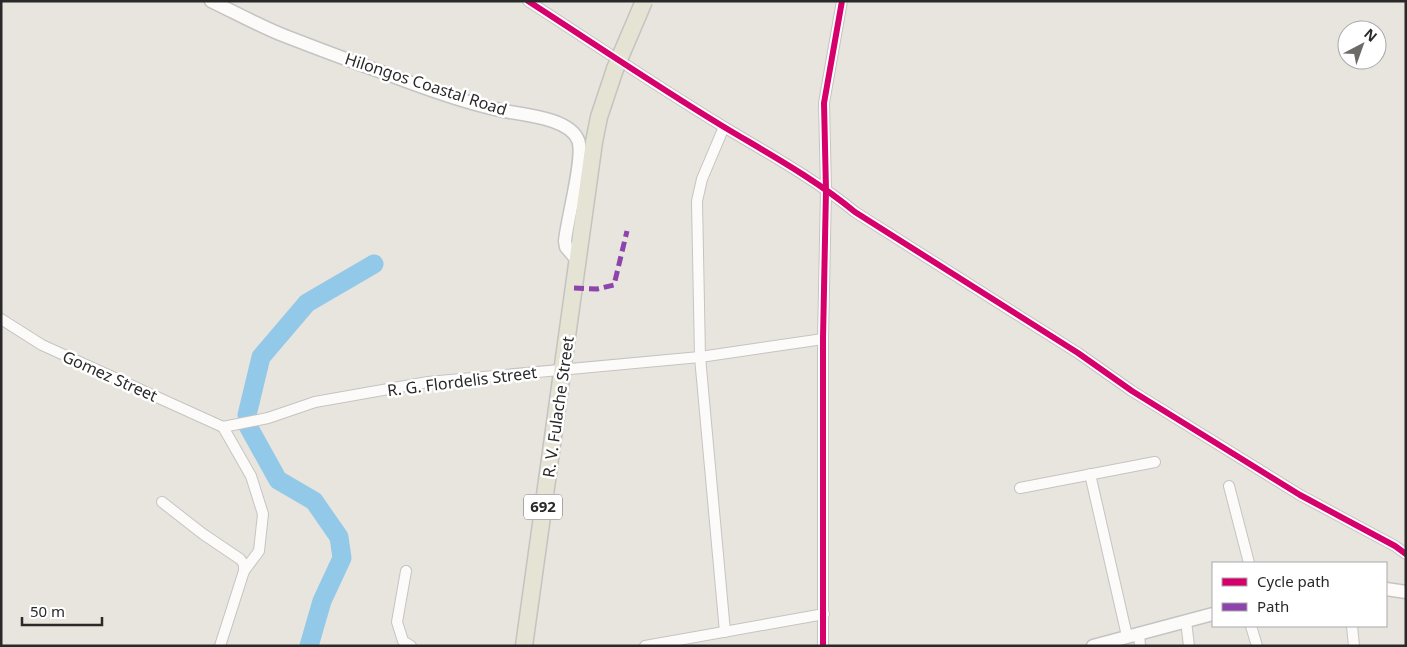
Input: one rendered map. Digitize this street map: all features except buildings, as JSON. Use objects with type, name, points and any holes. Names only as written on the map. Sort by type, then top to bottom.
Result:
[{"type":"main road","name":"692","points":[[578,258],[599,117],[614,69],[644,1]]},
{"type":"main road","name":"R. V. Fulache Street","points":[[524,646],[578,258]]},
{"type":"street","name":"Hilongos Coastal Road","points":[[211,1],[279,33],[420,86],[495,109],[557,122],[566,127],[578,139],[579,162],[565,241],[566,247],[578,258]]},
{"type":"street","points":[[528,1],[724,127],[795,168],[855,212],[1078,353],[1132,391],[1300,495],[1395,546],[1406,554]]},
{"type":"street","points":[[824,646],[823,339],[826,190],[824,103],[842,1]]},
{"type":"street","points":[[724,127],[702,179],[697,201],[700,357],[725,632]]},
{"type":"street","name":"Gomez Street","points":[[1,319],[42,345],[223,427]]},
{"type":"street","name":"R. G. Flordelis Street","points":[[223,427],[268,418],[314,402],[428,382],[700,357],[823,339]]},
{"type":"street","points":[[223,427],[251,476],[263,514],[260,551],[244,571]]},
{"type":"street","points":[[1020,488],[1155,462]]},
{"type":"street","points":[[1090,474],[1135,638]]},
{"type":"street","points":[[1229,486],[1249,562]]},
{"type":"street","points":[[162,502],[203,534],[240,559],[244,564],[244,571],[220,646]]},
{"type":"street","points":[[406,570],[397,622],[404,641],[412,646]]},
{"type":"street","points":[[1387,589],[1406,592]]},
{"type":"street","points":[[646,646],[824,614]]},
{"type":"street","points":[[1093,646],[1135,638],[1212,614]]},
{"type":"street","points":[[1186,621],[1189,646]]},
{"type":"street","points":[[1252,627],[1257,646]]},
{"type":"street","points":[[1352,627],[1354,646]]},
{"type":"waterway","points":[[247,415],[261,357],[307,303],[374,264]]},
{"type":"waterway","points":[[248,426],[278,480],[314,501],[339,537],[342,558],[322,601],[309,646]]},
{"type":"marked path","points":[[574,288],[597,289],[614,285],[627,231]]},
{"type":"cycle path","points":[[528,1],[724,127],[808,178],[855,212],[1078,353],[1132,391],[1300,495],[1395,546],[1406,554]]},
{"type":"cycle path","points":[[823,646],[823,339],[826,190],[824,103],[842,1]]}]
